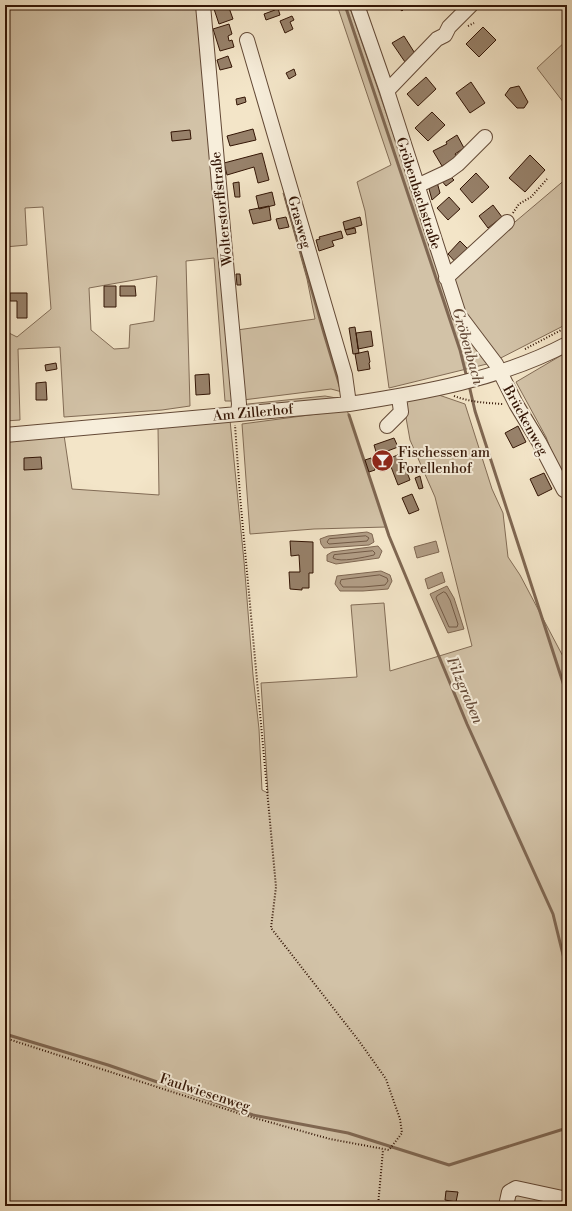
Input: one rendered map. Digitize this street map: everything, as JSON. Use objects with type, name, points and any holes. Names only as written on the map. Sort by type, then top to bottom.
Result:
[{"type":"street","name":"Wolterstorffstraße","points":[[203,5],[211,105],[225,241],[236,414]]},
{"type":"street","name":"Gröbenbachstraße","points":[[357,5],[387,91],[446,278],[459,314],[496,364],[499,372]]},
{"type":"street","points":[[387,91],[437,39],[445,35],[449,27],[471,5]]},
{"type":"street","name":"Grasweg","points":[[247,40],[345,375],[349,404]]},
{"type":"street","points":[[417,186],[447,172],[458,164],[485,137]]},
{"type":"street","points":[[446,278],[507,222]]},
{"type":"street","name":"Am Zillerhof","points":[[5,435],[349,404],[399,397],[499,372],[551,352],[567,344]]},
{"type":"street","name":"Brückenweg","points":[[499,372],[539,442],[564,490]]},
{"type":"street","points":[[387,426],[400,412],[399,397]]},
{"type":"street","points":[[506,1206],[509,1192],[516,1188],[567,1199]]},
{"type":"path","points":[[507,222],[519,204],[530,197],[547,179]]},
{"type":"path","points":[[523,350],[567,327]]},
{"type":"path","points":[[465,400],[479,403],[516,404]]},
{"type":"path","name":"Faulwiesenweg","points":[[5,1038],[244,1115],[330,1139],[389,1150],[402,1133],[400,1119],[386,1079],[359,1041],[271,928],[276,887],[241,511],[236,414]]},
{"type":"path","points":[[378,1206],[383,1150]]},
{"type":"shaded area","points":[[5,5],[198,5],[230,331],[315,319],[307,279],[283,193],[288,193],[346,393],[331,389],[225,401],[214,258],[186,261],[190,406],[162,410],[64,417],[60,347],[18,349],[20,420],[5,421],[5,331],[17,337],[51,309],[43,207],[25,208],[27,245],[5,247]],"holes":[[[157,276],[154,321],[130,325],[129,348],[114,349],[91,330],[89,288]]]},
{"type":"shaded area","points":[[337,5],[349,5],[444,282],[567,178],[567,324],[491,363],[389,388],[365,211],[357,182],[391,165]]},
{"type":"shaded area","points":[[567,40],[567,107],[537,68]]},
{"type":"shaded area","points":[[567,352],[567,491],[546,437],[516,382]]},
{"type":"shaded area","points":[[436,394],[465,404],[492,489],[503,513],[508,557],[520,575],[567,664],[567,1206],[5,1206],[5,442],[64,435],[72,489],[159,495],[158,428],[230,420],[259,729],[262,790],[268,793],[261,683],[357,677],[351,605],[384,603],[390,671],[472,646],[435,497],[410,440],[403,401]]},
{"type":"shaded area","points":[[325,396],[342,399],[249,409],[244,405],[248,404]]},
{"type":"shaded area","points":[[347,410],[386,527],[314,529],[250,534],[242,424]]},
{"type":"water","points":[[367,532],[372,534],[374,542],[369,545],[324,548],[321,544],[320,539],[328,536]]},
{"type":"water","points":[[436,541],[439,552],[417,558],[414,547]]},
{"type":"water","points":[[378,546],[382,551],[379,558],[336,564],[327,561],[327,555],[332,552]]},
{"type":"water","points":[[381,571],[390,575],[392,581],[388,589],[340,591],[335,584],[337,576]]},
{"type":"water","points":[[442,572],[445,582],[428,589],[425,579]]},
{"type":"water","points":[[447,586],[454,598],[464,629],[448,633],[430,594]]},
{"type":"building","points":[[228,5],[233,19],[219,24],[214,9]]},
{"type":"building","points":[[277,5],[280,15],[266,20],[264,14],[275,10],[273,6]]},
{"type":"building","points":[[395,5],[408,5],[402,11]]},
{"type":"building","points":[[292,16],[294,20],[290,22],[293,29],[285,33],[280,21]]},
{"type":"building","points":[[229,24],[232,34],[228,36],[229,41],[232,40],[234,47],[220,51],[213,29]]},
{"type":"building","points":[[483,27],[496,40],[479,57],[466,44]]},
{"type":"building","points":[[404,36],[416,55],[405,62],[392,43]]},
{"type":"building","points":[[228,56],[232,67],[220,70],[217,60]]},
{"type":"building","points":[[294,69],[296,75],[289,79],[286,73]]},
{"type":"building","points":[[426,77],[436,89],[418,106],[407,94]]},
{"type":"building","points":[[471,82],[485,103],[470,113],[456,93]]},
{"type":"building","points":[[519,86],[528,102],[524,108],[517,108],[505,95],[510,88]]},
{"type":"building","points":[[245,97],[246,102],[237,105],[236,99]]},
{"type":"building","points":[[432,112],[445,125],[428,141],[415,128]]},
{"type":"building","points":[[253,129],[256,140],[230,146],[227,136]]},
{"type":"building","points":[[190,130],[191,139],[172,141],[171,132]]},
{"type":"building","points":[[457,135],[464,148],[455,154],[457,157],[442,166],[433,151],[447,144],[446,142]]},
{"type":"building","points":[[262,153],[269,180],[258,183],[254,167],[227,175],[224,163]]},
{"type":"building","points":[[530,155],[545,170],[525,192],[509,178]]},
{"type":"building","points":[[476,173],[489,187],[472,203],[460,189]]},
{"type":"building","points":[[448,174],[454,180],[446,186],[441,180]]},
{"type":"building","points":[[239,182],[240,197],[235,197],[233,183]]},
{"type":"building","points":[[437,182],[440,193],[432,200],[428,185]]},
{"type":"building","points":[[272,192],[275,205],[259,209],[256,196]]},
{"type":"building","points":[[449,197],[460,209],[448,220],[437,208]]},
{"type":"building","points":[[493,205],[502,217],[488,228],[479,216]]},
{"type":"building","points":[[269,206],[271,220],[253,224],[249,210]]},
{"type":"building","points":[[286,217],[289,227],[279,229],[276,219]]},
{"type":"building","points":[[360,217],[362,225],[345,230],[343,222]]},
{"type":"building","points":[[355,228],[356,233],[347,235],[345,230]]},
{"type":"building","points":[[341,231],[343,238],[332,241],[334,246],[319,251],[316,240],[320,239],[319,237]]},
{"type":"building","points":[[460,241],[471,252],[458,265],[448,254]]},
{"type":"building","points":[[236,274],[240,274],[241,285],[237,285]]},
{"type":"building","points":[[104,286],[116,286],[116,307],[104,307]]},
{"type":"building","points":[[120,286],[135,286],[136,296],[120,296]]},
{"type":"building","points":[[10,293],[27,293],[27,318],[17,318],[17,301],[10,301]]},
{"type":"building","points":[[355,327],[359,353],[353,354],[349,328]]},
{"type":"building","points":[[371,331],[373,346],[358,349],[356,333]]},
{"type":"building","points":[[368,351],[370,369],[358,371],[355,354]]},
{"type":"building","points":[[56,363],[57,369],[46,371],[45,365]]},
{"type":"building","points":[[209,374],[210,394],[196,395],[195,375]]},
{"type":"building","points":[[46,382],[47,400],[36,400],[36,383]]},
{"type":"building","points":[[518,426],[526,442],[513,448],[505,433]]},
{"type":"building","points":[[394,438],[398,447],[377,455],[374,445]]},
{"type":"building","points":[[400,454],[410,480],[398,485],[388,459]]},
{"type":"building","points":[[41,457],[42,469],[24,470],[24,458]]},
{"type":"building","points":[[371,458],[375,470],[369,472],[365,460]]},
{"type":"building","points":[[544,473],[552,489],[538,496],[530,479]]},
{"type":"building","points":[[420,476],[423,488],[419,489],[415,478]]},
{"type":"building","points":[[412,494],[419,510],[409,514],[402,498]]},
{"type":"building","points":[[290,541],[313,542],[313,573],[309,573],[309,588],[302,588],[302,590],[290,589],[289,572],[300,572],[299,555],[291,556]]},
{"type":"building","points":[[446,1191],[458,1192],[456,1202],[445,1200]]},
{"type":"waterway","name":"Gröbenbach","points":[[345,5],[460,350],[467,378]]},
{"type":"waterway","points":[[286,199],[340,386]]},
{"type":"waterway","name":"Gröbenbach","points":[[469,385],[475,411],[567,695]]},
{"type":"waterway","name":"Filzgraben","points":[[349,415],[389,536],[467,724],[553,914],[567,971]]},
{"type":"waterway","points":[[5,1034],[108,1065],[253,1115],[348,1133],[449,1165],[567,1128]]},
{"type":"place","name":"Fischessen am Forellenhof","points":[[383,460]]}]
